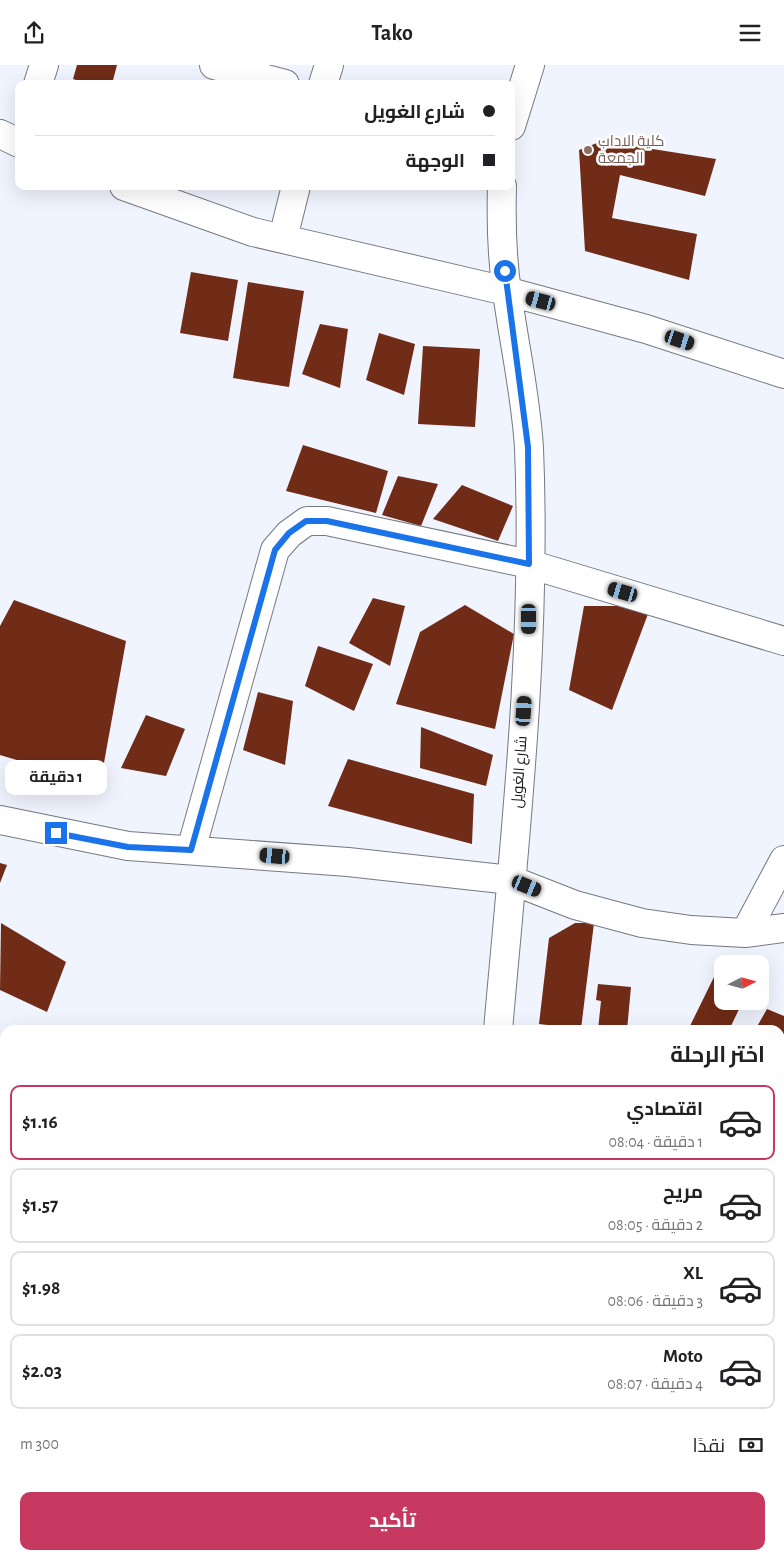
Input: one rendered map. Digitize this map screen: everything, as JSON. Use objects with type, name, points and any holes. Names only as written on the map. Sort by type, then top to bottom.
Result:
[{"type":"street","points":[[39,80],[44,65]]},
{"type":"street","points":[[214,65],[270,80]]},
{"type":"street","points":[[324,80],[329,65]]},
{"type":"street","points":[[515,113],[530,65]]},
{"type":"street","points":[[135,190],[253,231],[506,291],[646,329],[784,374]]},
{"type":"street","points":[[283,239],[295,190]]},
{"type":"street","name":"شارع الغويل","points":[[498,1025],[529,637],[528,447],[519,363],[506,291],[501,212],[502,190]]},
{"type":"street","points":[[191,850],[275,550],[289,533],[306,521],[327,521],[529,564],[784,641]]},
{"type":"street","points":[[0,820],[128,847],[348,862],[511,879],[576,905],[642,923],[691,930],[745,933],[784,928]]},
{"type":"street","points":[[745,933],[784,860]]},
{"type":"building","points":[[77,65],[117,65],[113,80],[73,79]]},
{"type":"building","points":[[602,141],[716,159],[705,196],[620,175],[612,218],[697,234],[689,280],[585,251],[579,150]]},
{"type":"building","points":[[191,272],[238,280],[228,341],[180,333]]},
{"type":"building","points":[[248,282],[304,291],[289,387],[233,378]]},
{"type":"building","points":[[320,324],[348,329],[340,388],[302,374]]},
{"type":"building","points":[[379,333],[415,344],[404,395],[366,380]]},
{"type":"building","points":[[423,346],[480,349],[475,427],[418,424]]},
{"type":"building","points":[[303,445],[388,471],[376,513],[286,491]]},
{"type":"building","points":[[398,476],[438,484],[421,526],[382,515]]},
{"type":"building","points":[[462,485],[513,506],[498,541],[433,519]]},
{"type":"building","points":[[373,598],[405,606],[390,666],[349,643]]},
{"type":"building","points":[[14,600],[126,641],[100,785],[0,755],[0,626]]},
{"type":"building","points":[[465,605],[514,634],[495,729],[396,704],[420,632]]},
{"type":"building","points":[[584,606],[619,606],[648,614],[612,710],[569,690]]},
{"type":"building","points":[[318,646],[373,664],[354,711],[305,686]]},
{"type":"building","points":[[258,692],[293,701],[285,765],[243,750]]},
{"type":"building","points":[[146,715],[185,729],[166,776],[121,768]]},
{"type":"building","points":[[421,727],[493,755],[486,786],[420,768]]},
{"type":"building","points":[[348,759],[474,794],[472,844],[328,806]]},
{"type":"building","points":[[0,863],[7,865],[0,883]]},
{"type":"building","points":[[1,923],[66,962],[47,1012],[0,990]]},
{"type":"building","points":[[575,923],[594,923],[581,1025],[539,1024],[549,938]]},
{"type":"building","points":[[714,977],[714,1010],[739,1010],[731,1025],[690,1025]]},
{"type":"building","points":[[598,984],[631,987],[627,1025],[599,1025],[601,1001],[596,1000]]},
{"type":"building","points":[[766,1010],[769,1010],[784,1016],[784,1025],[758,1025]]},
{"type":"place","name":"كلية اﻻداب الجمعة","points":[[588,150]]},
{"type":"route","points":[[56,833],[128,847],[191,850],[275,550],[289,533],[306,521],[327,521],[529,564],[528,447],[519,363],[506,291],[505,271]]}]
